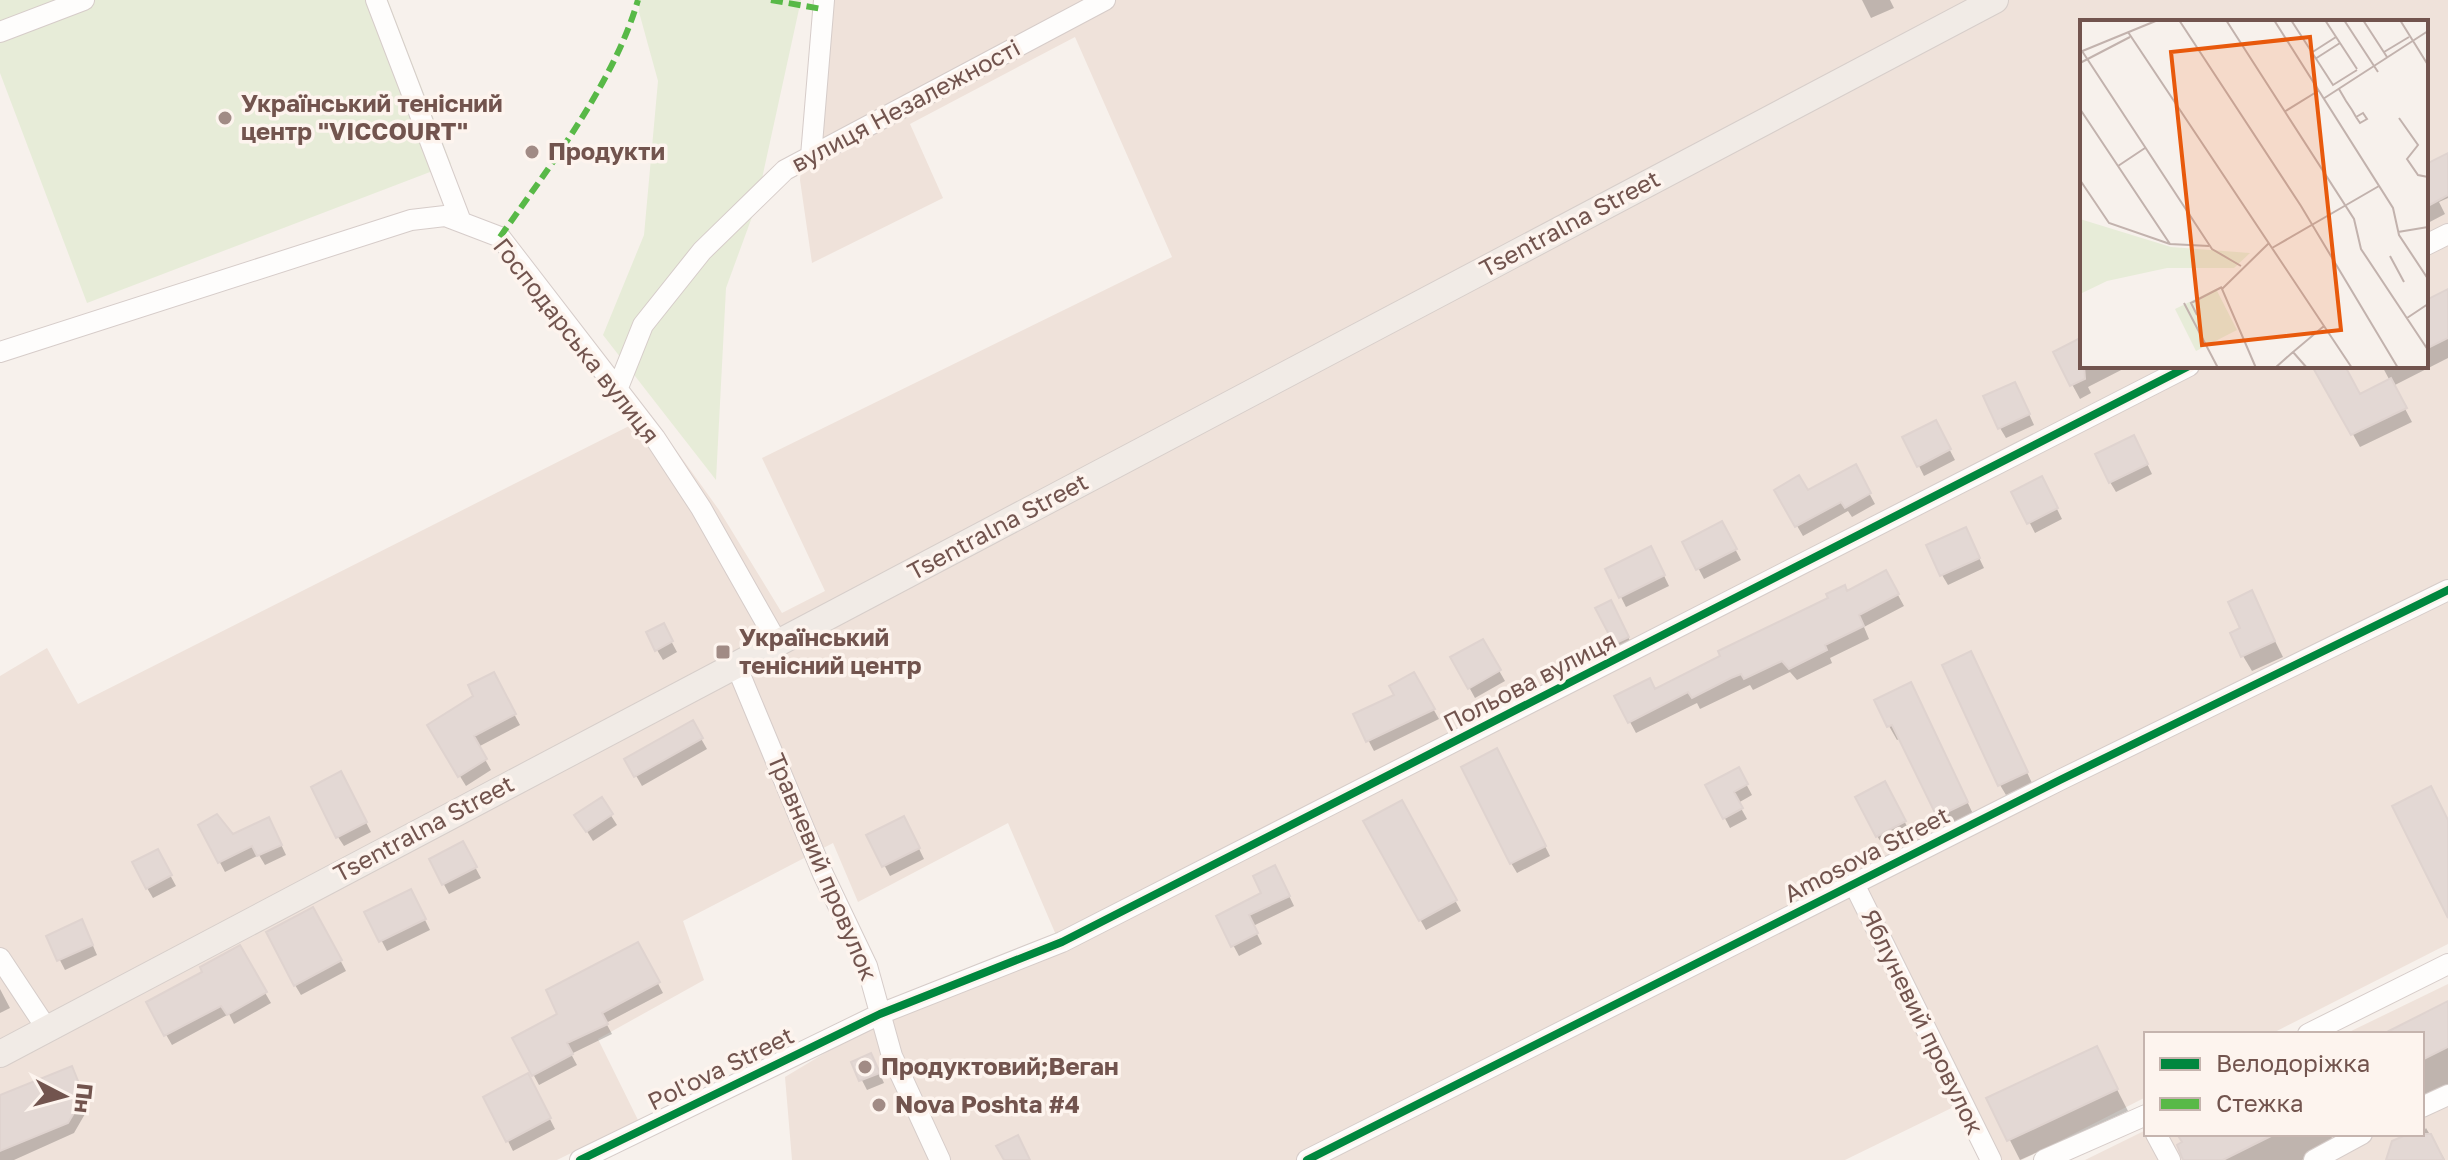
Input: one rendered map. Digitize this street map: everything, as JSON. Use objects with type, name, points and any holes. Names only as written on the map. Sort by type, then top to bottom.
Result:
[{"type":"main road","name":"Tsentralna Street","points":[[0,1054],[1995,0]]},
{"type":"street","points":[[0,32],[84,0]]},
{"type":"street","points":[[376,0],[460,219]]},
{"type":"street","points":[[811,156],[824,0]]},
{"type":"street","name":"вулиця Незалежності","points":[[617,390],[643,325],[702,251],[785,170],[1105,0]]},
{"type":"street","name":"Господарська вулиця","points":[[0,352],[411,220],[445,216],[460,219],[500,237],[655,438],[701,508],[778,644]]},
{"type":"street","points":[[2428,244],[2448,234]]},
{"type":"street","name":"Польова вулиця","points":[[880,1014],[1075,935],[2185,368]]},
{"type":"street","name":"Amosova Street","points":[[1307,1160],[1854,884],[2448,590]]},
{"type":"street","name":"Травневий провулок","points":[[736,665],[823,874],[867,966],[892,1056],[940,1160]]},
{"type":"street","name":"Яблуневий провулок","points":[[1854,884],[1991,1160]]},
{"type":"street","points":[[0,958],[47,1029]]},
{"type":"street","points":[[2312,1032],[2448,964]]},
{"type":"street","name":"Pol'ova Street","points":[[580,1160],[880,1014]]},
{"type":"street","points":[[2424,1106],[2448,1095]]},
{"type":"street","points":[[2044,1160],[2144,1116]]},
{"type":"street","points":[[2157,1136],[2170,1160]]},
{"type":"street","points":[[2315,1160],[2351,1136]]},
{"type":"shaded area","points":[[815,0],[2448,0],[2448,944],[2275,1032],[2144,1032],[2144,1098],[2022,1160],[2002,1160],[1972,1098],[1845,1160],[792,1160],[785,1077],[890,1014],[1062,949],[1008,823],[858,902],[833,843],[683,921],[704,980],[598,1039],[638,1120],[557,1160],[0,1160],[0,676],[47,648],[78,704],[651,415],[719,510],[782,613],[825,591],[762,458],[1172,257],[1075,37],[910,124],[943,198],[812,263],[800,180]]},
{"type":"shaded area","points":[[2448,984],[2448,1160],[2085,1160],[2144,1131],[2144,1136],[2424,1136],[2424,1032],[2349,1032]]},
{"type":"green space","name":"Український тенісний центр \"VICCOURT\"","points":[[0,0],[388,0],[451,164],[87,303],[0,73]]},
{"type":"green space","points":[[640,0],[801,0],[756,206],[726,288],[716,480],[603,335],[644,235],[658,81],[639,12]]},
{"type":"building","points":[[2448,153],[2448,195],[2428,206],[2428,163]]},
{"type":"building","points":[[2448,289],[2448,338],[2428,348],[2428,299]]},
{"type":"building","points":[[2080,338],[2080,368],[2084,368],[2085,379],[2070,386],[2053,352]]},
{"type":"building","points":[[2313,368],[2346,368],[2360,394],[2391,378],[2407,408],[2351,435]]},
{"type":"building","points":[[2015,382],[2030,414],[1998,429],[1983,396]]},
{"type":"building","points":[[1936,420],[1951,449],[1917,467],[1902,437]]},
{"type":"building","points":[[2134,435],[2148,464],[2109,483],[2095,454]]},
{"type":"building","points":[[1856,464],[1871,493],[1845,508],[1841,502],[1795,527],[1774,490],[1799,475],[1808,490]]},
{"type":"building","points":[[2042,476],[2058,508],[2027,524],[2011,492]]},
{"type":"building","points":[[1722,521],[1737,549],[1696,570],[1682,542]]},
{"type":"building","points":[[1966,527],[1980,558],[1940,576],[1926,545]]},
{"type":"building","points":[[1651,546],[1665,575],[1619,598],[1605,569]]},
{"type":"building","points":[[1886,570],[1899,594],[1859,615],[1864,626],[1825,645],[1827,650],[1789,669],[1782,661],[1744,679],[1741,674],[1731,678],[1692,698],[1688,692],[1628,723],[1614,696],[1650,678],[1655,689],[1720,656],[1718,651],[1828,598],[1826,594],[1845,585],[1847,591]]},
{"type":"building","points":[[2252,590],[2275,641],[2241,657],[2230,633],[2240,628],[2228,602]]},
{"type":"building","points":[[1611,600],[1629,637],[1614,644],[1595,608]]},
{"type":"building","points":[[664,623],[673,641],[655,651],[646,632]]},
{"type":"building","points":[[1483,639],[1501,670],[1468,689],[1450,657]]},
{"type":"building","points":[[1971,651],[2028,772],[1998,786],[1942,665]]},
{"type":"building","points":[[494,672],[516,714],[474,736],[487,759],[458,777],[427,725],[473,696],[468,685]]},
{"type":"building","points":[[1414,672],[1435,709],[1366,742],[1353,714],[1394,695],[1389,686]]},
{"type":"building","points":[[1911,682],[1968,802],[1937,817],[1892,725],[1887,727],[1874,700]]},
{"type":"building","points":[[693,720],[703,738],[634,777],[624,759]]},
{"type":"building","points":[[1497,748],[1546,846],[1510,864],[1461,767]]},
{"type":"building","points":[[1739,767],[1748,784],[1734,792],[1743,808],[1723,819],[1705,785]]},
{"type":"building","points":[[341,771],[367,822],[336,838],[311,787]]},
{"type":"building","points":[[1885,781],[1906,821],[1876,837],[1855,797]]},
{"type":"building","points":[[2431,786],[2448,820],[2448,918],[2392,806]]},
{"type":"building","points":[[602,797],[613,814],[586,832],[574,815]]},
{"type":"building","points":[[1402,800],[1457,900],[1419,921],[1363,821]]},
{"type":"building","points":[[217,814],[233,834],[269,817],[282,845],[257,856],[252,846],[218,863],[198,825]]},
{"type":"building","points":[[904,816],[920,848],[882,867],[866,835]]},
{"type":"building","points":[[463,841],[477,867],[442,885],[429,859]]},
{"type":"building","points":[[158,849],[172,875],[146,889],[132,862]]},
{"type":"building","points":[[1275,865],[1290,896],[1249,915],[1258,933],[1231,947],[1216,916],[1261,893],[1253,876]]},
{"type":"building","points":[[411,889],[426,919],[379,942],[364,912]]},
{"type":"building","points":[[313,907],[342,960],[294,986],[266,932]]},
{"type":"building","points":[[82,919],[93,945],[57,961],[46,936]]},
{"type":"building","points":[[638,942],[660,982],[602,1013],[608,1024],[567,1043],[573,1054],[532,1076],[512,1038],[557,1014],[546,990]]},
{"type":"building","points":[[240,945],[267,992],[227,1015],[221,1006],[164,1036],[146,1002],[202,972],[200,967]]},
{"type":"building","points":[[2448,1001],[2448,1047],[2424,1059],[2424,1032],[2387,1032]]},
{"type":"building","points":[[2097,1046],[2118,1089],[2007,1141],[1986,1098]]},
{"type":"building","name":"Продуктовий;Веган","points":[[871,1053],[880,1073],[859,1081],[851,1062]]},
{"type":"building","points":[[72,1066],[84,1096],[68,1123],[0,1151],[0,1095]]},
{"type":"building","points":[[528,1073],[551,1118],[506,1142],[483,1097]]},
{"type":"building","points":[[2431,1134],[2444,1160],[2386,1160],[2392,1141],[2403,1136]]},
{"type":"building","points":[[1018,1135],[1030,1160],[1004,1160],[996,1146]]},
{"type":"building","points":[[2178,1136],[2271,1136],[2223,1160],[2183,1160],[2177,1145],[2182,1142]]},
{"type":"marked path","points":[[500,237],[597,93],[627,31],[638,0]]},
{"type":"marked path","points":[[771,0],[822,9]]},
{"type":"cycle path","points":[[580,1160],[880,1014],[1062,942],[2185,368]]},
{"type":"cycle path","points":[[1307,1160],[2060,780],[2448,590]]},
{"type":"place","name":"Український тенісний центр \"VICCOURT\"","points":[[225,118]]},
{"type":"place","name":"Продукти","points":[[532,152]]},
{"type":"place","name":"Український тенісний центр","points":[[723,652]]},
{"type":"place","name":"Продуктовий;Веган","points":[[865,1067]]},
{"type":"place","name":"Nova Poshta #4","points":[[879,1105]]}]
